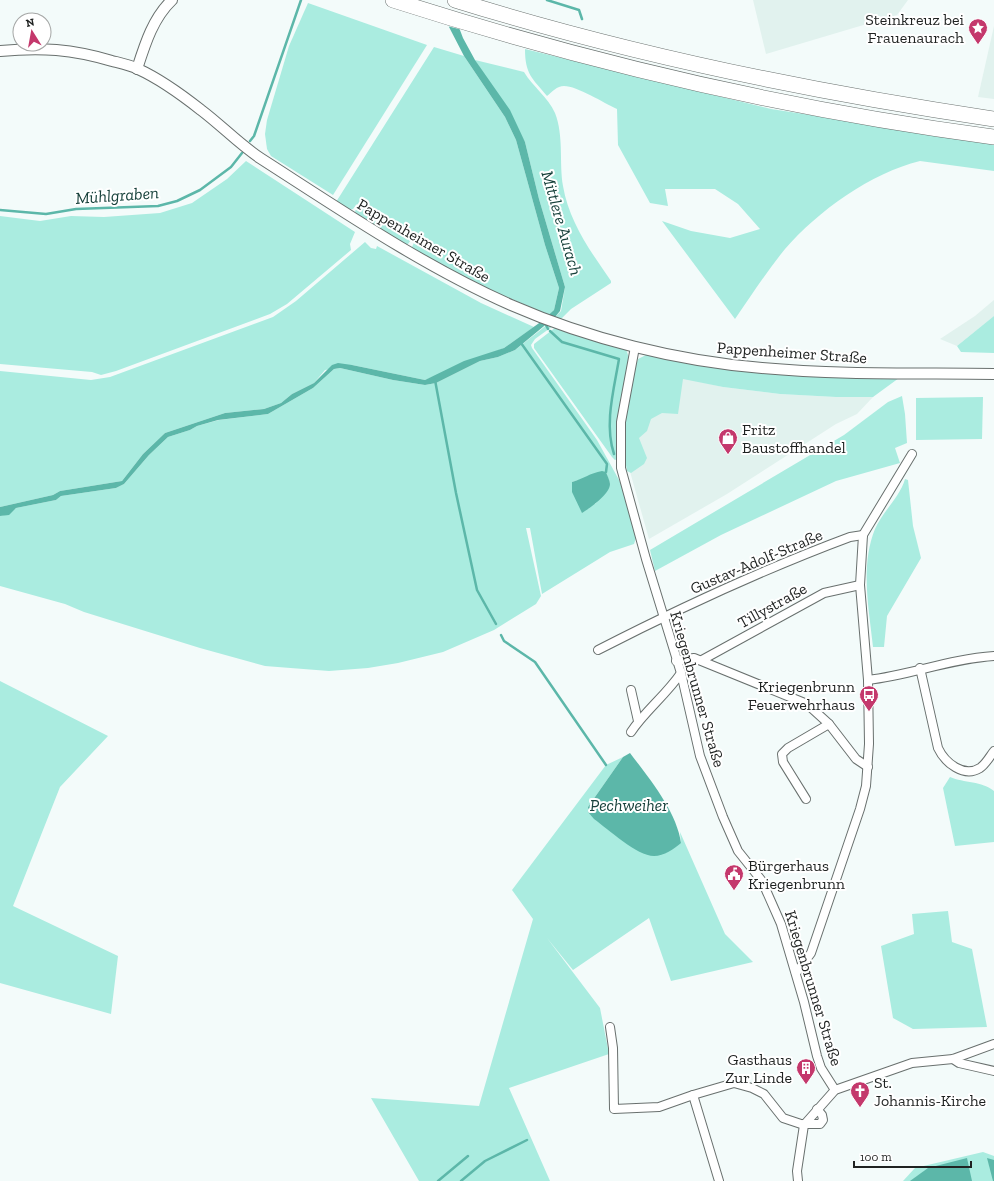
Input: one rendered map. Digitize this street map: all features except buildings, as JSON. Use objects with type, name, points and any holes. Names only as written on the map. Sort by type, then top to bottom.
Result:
[{"type":"highway","points":[[393,0],[539,44],[649,72],[764,98],[868,118],[994,137]]},
{"type":"highway","points":[[455,0],[630,49],[769,81],[866,99],[994,119]]},
{"type":"street","points":[[137,68],[145,43],[156,21],[172,0]]},
{"type":"street","name":"Pappenheimer Straße","points":[[0,51],[26,48],[68,50],[137,68],[176,92],[202,111],[256,155],[439,269],[512,305],[566,326],[636,347],[713,362],[760,368],[825,372],[994,374]]},
{"type":"street","name":"Kriegenbrunner Straße","points":[[636,347],[621,422],[621,468],[680,673],[700,756],[723,817],[738,850],[766,890],[781,924],[796,973],[817,1056],[821,1068],[835,1090]]},
{"type":"street","points":[[796,973],[811,953],[823,919],[860,809],[868,767],[868,680],[860,585],[863,536],[912,454]]},
{"type":"street","name":"Gustav-Adolf-Straße","points":[[598,650],[663,616],[824,546],[850,537],[863,536]]},
{"type":"street","name":"Tillystraße","points":[[702,660],[824,592],[860,585]]},
{"type":"street","points":[[868,680],[887,678],[920,668],[975,657],[994,656]]},
{"type":"street","points":[[676,661],[694,658],[702,660],[798,699],[816,711],[829,724],[852,755],[868,767]]},
{"type":"street","points":[[920,668],[940,753],[947,761],[958,769],[966,771],[975,770],[983,766],[994,751]]},
{"type":"street","points":[[631,732],[638,721],[674,683],[680,673]]},
{"type":"street","points":[[631,690],[638,721]]},
{"type":"street","points":[[806,799],[783,762],[782,754],[788,748],[829,724]]},
{"type":"street","points":[[610,1028],[613,1048],[614,1109],[659,1106],[734,1083],[752,1088],[764,1094],[783,1118],[804,1125],[820,1124],[823,1120],[818,1109]]},
{"type":"street","points":[[798,1181],[797,1171],[804,1125],[835,1090],[912,1063],[954,1058],[994,1044]]},
{"type":"street","points":[[954,1058],[959,1063],[994,1071]]},
{"type":"street","points":[[693,1095],[719,1181]]},
{"type":"shaded area","points":[[753,0],[908,0],[897,15],[766,54]]},
{"type":"shaded area","points":[[308,3],[427,45],[333,195],[271,156],[267,149],[265,134],[267,120],[289,46]]},
{"type":"shaded area","points":[[994,26],[994,99],[978,97]]},
{"type":"shaded area","points":[[434,47],[464,56],[505,117],[516,140],[545,245],[559,288],[554,310],[549,315],[483,287],[413,250],[412,247],[418,234],[417,232],[408,244],[403,245],[356,214],[355,211],[359,206],[357,204],[353,209],[349,210],[336,202]]},
{"type":"shaded area","points":[[525,49],[771,109],[994,143],[994,171],[920,161],[883,174],[864,184],[829,208],[798,235],[772,266],[735,319],[662,221],[691,231],[730,238],[760,229],[738,204],[715,189],[665,189],[668,206],[650,203],[618,145],[617,109],[583,92],[564,86],[559,87],[547,96],[530,75],[526,64]]},
{"type":"shaded area","points":[[475,60],[524,72],[552,107],[558,122],[563,186],[570,212],[582,236],[611,281],[611,283],[571,309],[560,320],[555,317],[561,311],[565,287],[539,199],[525,142]]},
{"type":"shaded area","points":[[246,161],[355,232],[350,244],[351,250],[287,304],[270,314],[116,371],[101,375],[92,372],[0,364],[0,216],[40,221],[71,216],[104,217],[160,213],[192,203],[227,179]]},
{"type":"shaded area","points":[[365,242],[371,248],[376,249],[377,246],[481,303],[534,327],[504,348],[425,380],[352,365],[325,370],[314,383],[292,394],[281,403],[264,409],[225,413],[165,433],[143,454],[122,481],[60,491],[53,495],[0,507],[0,371],[91,380],[110,377],[273,317],[296,301]]},
{"type":"shaded area","points":[[994,300],[994,316],[957,346],[940,339],[975,316]]},
{"type":"shaded area","points":[[994,316],[994,353],[961,352],[957,346]]},
{"type":"shaded area","points":[[548,324],[553,326],[535,339],[531,345],[532,348],[597,440],[624,489],[623,491],[637,535],[634,544],[610,552],[542,594],[530,528],[526,528],[541,596],[536,604],[494,630],[443,652],[398,663],[368,668],[329,671],[265,666],[200,648],[84,612],[65,604],[0,586],[0,516],[9,514],[16,508],[56,500],[61,496],[116,488],[124,484],[149,455],[168,437],[190,430],[197,426],[219,420],[268,414],[313,388],[334,369],[340,368],[393,380],[425,385],[436,383],[480,361],[498,357],[515,350]],"holes":[[[606,472],[610,484],[595,504],[572,482]]]},
{"type":"shaded area","points":[[556,327],[626,349],[630,361],[617,422],[617,459],[615,460],[534,348],[534,344]]},
{"type":"shaded area","points":[[648,354],[899,378],[873,397],[780,394],[723,387],[683,379],[678,414],[662,413],[651,419],[647,431],[639,438],[647,458],[644,464],[631,473],[627,471],[624,443],[627,401],[638,359]]},
{"type":"shaded area","points":[[682,378],[723,387],[780,394],[873,397],[857,414],[836,424],[727,494],[649,539],[627,461],[633,415]]},
{"type":"shaded area","points":[[902,396],[907,443],[895,448],[900,463],[836,481],[721,535],[655,571],[650,550],[844,435],[888,402]]},
{"type":"shaded area","points":[[983,397],[982,439],[916,440],[916,398]]},
{"type":"shaded area","points":[[905,479],[908,480],[913,526],[921,558],[887,616],[884,647],[873,647],[867,588],[870,543],[878,522],[903,486]]},
{"type":"shaded area","points":[[0,681],[108,736],[60,787],[13,906],[118,956],[111,1014],[0,983]]},
{"type":"shaded area","points":[[623,757],[588,807],[681,843],[680,832],[725,934],[753,962],[671,981],[649,918],[573,970],[547,938],[600,1008],[609,1054],[509,1088],[550,1181],[419,1181],[371,1098],[479,1106],[533,919],[512,890],[606,765]]},
{"type":"shaded area","points":[[950,777],[984,785],[994,791],[994,842],[955,846],[943,788]]},
{"type":"shaded area","points":[[948,911],[952,942],[972,949],[987,1027],[913,1029],[893,1018],[881,946],[914,934],[912,914]]},
{"type":"shaded area","points":[[983,1152],[994,1156],[994,1181],[903,1181],[915,1168]]},
{"type":"water","points":[[447,4],[455,17],[463,38],[475,60],[510,110],[525,142],[539,199],[565,287],[560,311],[555,317],[515,350],[498,357],[480,361],[436,383],[425,385],[393,380],[340,368],[334,369],[313,388],[268,414],[218,420],[168,437],[149,455],[124,484],[116,488],[61,496],[56,500],[16,508],[9,515],[0,516],[0,507],[53,495],[60,491],[122,481],[143,454],[165,433],[225,413],[264,409],[281,403],[292,394],[314,383],[332,365],[338,363],[352,365],[425,380],[464,361],[504,348],[542,321],[554,310],[559,288],[545,245],[516,140],[505,117],[464,56],[449,27]]},
{"type":"water","points":[[602,471],[606,472],[610,483],[609,488],[599,500],[582,513],[572,492],[572,482]]},
{"type":"water","name":"Pechweiher","points":[[630,753],[668,807],[678,831],[681,843],[672,850],[661,855],[654,856],[639,852],[594,819],[588,812],[588,807],[623,757]]},
{"type":"water","points":[[967,1158],[972,1181],[910,1181],[928,1168]]},
{"type":"water","points":[[987,1158],[994,1160],[994,1181],[993,1181]]},
{"type":"pier","points":[[445,0],[456,0],[457,16],[463,30],[447,26]]},
{"type":"waterway","name":"Mühlgraben","points":[[250,141],[254,136],[301,0]]},
{"type":"waterway","points":[[547,0],[579,10],[582,19]]},
{"type":"waterway","name":"Mühlgraben","points":[[0,210],[46,214],[76,209],[158,206],[177,201],[200,190],[231,167],[242,153]]},
{"type":"waterway","points":[[546,325],[548,329]]},
{"type":"waterway","points":[[550,331],[562,342],[619,359],[610,419],[611,443],[614,454]]},
{"type":"waterway","points":[[521,343],[607,464],[606,472]]},
{"type":"waterway","points":[[435,380],[456,493],[477,590],[496,624]]},
{"type":"waterway","points":[[501,635],[504,641],[535,662],[606,765]]},
{"type":"waterway","points":[[461,1181],[485,1161],[527,1140]]},
{"type":"waterway","points":[[438,1181],[468,1156]]},
{"type":"place","name":"Steinkreuz bei Frauenaurach","points":[[978,45]]},
{"type":"place","name":"Fritz Baustoffhandel","points":[[728,455]]},
{"type":"place","name":"Kriegenbrunn Feuerwehrhaus","points":[[869,712]]},
{"type":"place","name":"Bürgerhaus Kriegenbrunn","points":[[734,891]]},
{"type":"place","name":"Gasthaus Zur Linde","points":[[806,1085]]},
{"type":"place","name":"St. Johannis-Kirche","points":[[860,1108]]},
{"type":"water label","name":"Mittlere Aurach","points":[[562,223]]}]
